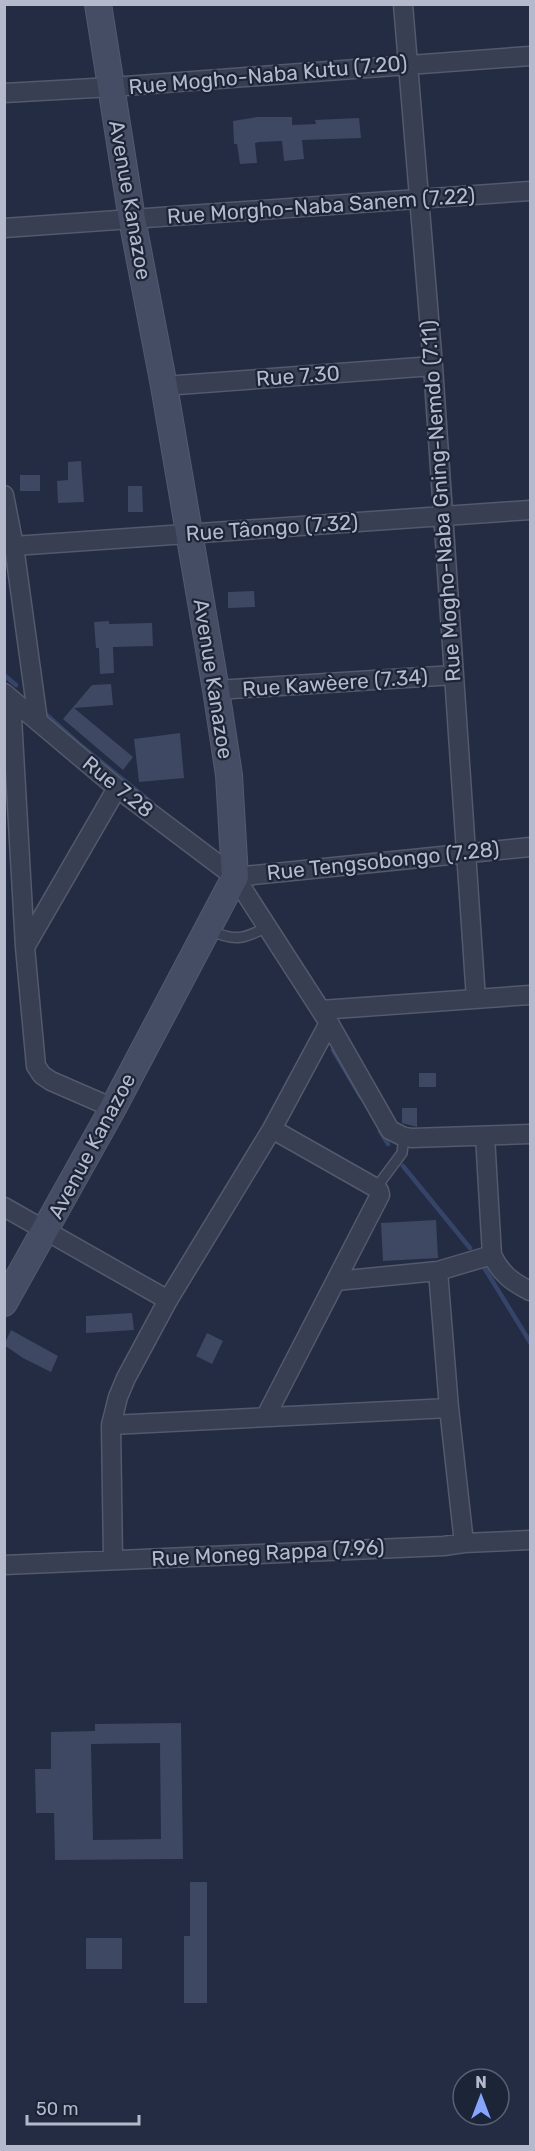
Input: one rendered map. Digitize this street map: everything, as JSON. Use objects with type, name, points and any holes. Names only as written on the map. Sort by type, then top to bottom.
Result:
[{"type":"street","name":"Avenue Kanazoe","points":[[4,1303],[113,1108],[235,877],[229,774],[216,690],[164,386],[132,219],[98,4]]},
{"type":"street","name":"Rue Mogho-Naba Gning-Nemdo (7.11)","points":[[403,4],[433,366],[476,999]]},
{"type":"street","name":"Rue Mogho-Naba Kutu (7.20)","points":[[4,93],[531,56]]},
{"type":"street","name":"Rue Morgho-Naba Sanem (7.22)","points":[[4,228],[531,191]]},
{"type":"street","name":"Rue 7.30","points":[[164,386],[433,366]]},
{"type":"street","points":[[4,495],[14,546],[38,722]]},
{"type":"street","name":"Rue Tâongo (7.32)","points":[[14,546],[531,510]]},
{"type":"street","name":"Rue Kawèere (7.34)","points":[[216,690],[454,675]]},
{"type":"street","points":[[8,696],[25,947],[36,1065],[51,1081],[113,1108]]},
{"type":"street","name":"Rue 7.28","points":[[8,696],[117,788],[235,877]]},
{"type":"street","points":[[25,947],[117,788]]},
{"type":"street","name":"Rue Tengsobongo (7.28)","points":[[235,877],[531,847]]},
{"type":"street","points":[[235,877],[325,1016],[390,1130],[404,1137],[531,1134]]},
{"type":"street","points":[[325,1016],[531,995]]},
{"type":"street","points":[[112,1560],[111,1425],[118,1397],[168,1300],[272,1129],[325,1016]]},
{"type":"street","points":[[266,1416],[379,1199],[379,1191],[376,1188],[272,1129]]},
{"type":"street","points":[[486,1136],[492,1255],[499,1268],[511,1281],[531,1291]]},
{"type":"street","points":[[4,1207],[168,1300]]},
{"type":"street","points":[[336,1281],[438,1271],[492,1255]]},
{"type":"street","points":[[438,1271],[449,1408],[464,1543]]},
{"type":"street","points":[[111,1425],[449,1408]]},
{"type":"street","name":"Rue Moneg Rappa (7.96)","points":[[4,1565],[531,1540]]},
{"type":"lane","points":[[207,929],[226,938],[236,939],[267,927]]},
{"type":"lane","points":[[376,1188],[402,1153],[404,1137]]},
{"type":"building","points":[[257,117],[292,117],[292,125],[316,124],[315,120],[359,118],[361,138],[302,140],[304,159],[284,161],[282,141],[259,142],[255,143],[257,163],[240,164],[237,144],[234,144],[233,121]]},
{"type":"building","points":[[81,461],[84,502],[58,503],[57,481],[68,480],[68,462]]},
{"type":"building","points":[[20,475],[40,475],[40,491],[20,491]]},
{"type":"building","points":[[128,486],[142,486],[143,512],[128,512]]},
{"type":"building","points":[[254,591],[255,607],[228,608],[228,592]]},
{"type":"building","points":[[109,621],[109,624],[152,623],[153,646],[113,647],[114,673],[100,674],[99,648],[96,648],[94,622]]},
{"type":"building","points":[[111,684],[113,705],[74,708],[133,757],[123,770],[63,719],[92,685]]},
{"type":"building","points":[[180,733],[184,778],[139,782],[134,739]]},
{"type":"building","points":[[419,1073],[436,1073],[436,1087],[419,1087]]},
{"type":"building","points":[[402,1108],[417,1108],[417,1127],[402,1123]]},
{"type":"building","points":[[436,1220],[438,1258],[383,1261],[381,1223]]},
{"type":"building","points":[[132,1313],[134,1330],[86,1333],[86,1316]]},
{"type":"building","points":[[11,1330],[58,1356],[51,1372],[23,1358],[4,1345]]},
{"type":"building","points":[[207,1333],[223,1341],[212,1364],[196,1356]]},
{"type":"building","points":[[181,1723],[183,1859],[55,1860],[54,1813],[36,1813],[35,1769],[51,1769],[51,1732],[95,1731],[95,1724]],"holes":[[[160,1743],[161,1839],[93,1840],[91,1744]]]},
{"type":"building","points":[[190,1882],[207,1882],[207,2003],[184,2003],[184,1936],[190,1936]]},
{"type":"building","points":[[86,1938],[122,1938],[122,1969],[86,1969]]},
{"type":"waterway","points":[[4,675],[16,685]]},
{"type":"waterway","points":[[48,716],[152,803]]},
{"type":"waterway","points":[[333,1050],[361,1097]]},
{"type":"waterway","points":[[380,1131],[388,1144]]},
{"type":"waterway","points":[[403,1166],[470,1248]]},
{"type":"waterway","points":[[485,1269],[530,1342]]}]
